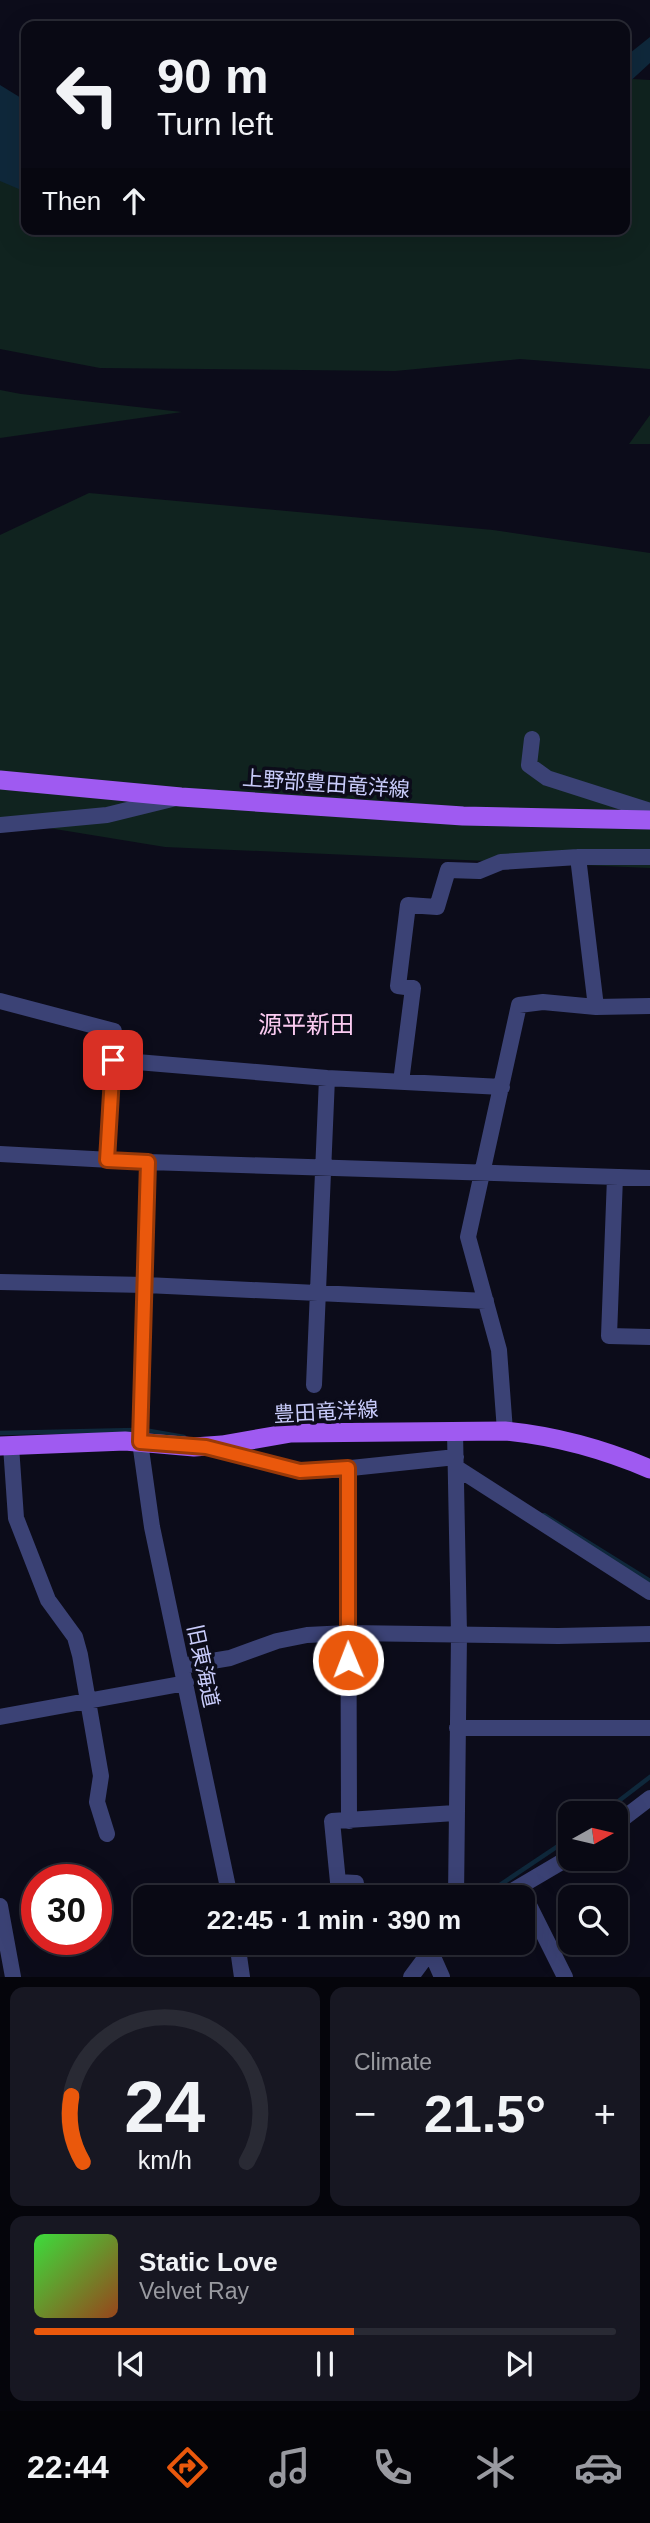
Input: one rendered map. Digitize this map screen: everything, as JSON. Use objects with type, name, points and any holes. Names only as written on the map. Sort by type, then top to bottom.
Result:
[{"type":"main road","name":"上野部豊田竜洋線","points":[[0,780],[181,797],[463,816],[650,820]]},
{"type":"main road","name":"豊田竜洋線","points":[[6,1446],[125,1441],[206,1447],[291,1433],[505,1431],[589,1446],[650,1469]]},
{"type":"street","points":[[532,739],[530,765],[547,778],[650,811]]},
{"type":"street","points":[[0,825],[107,814],[181,797]]},
{"type":"street","points":[[578,857],[596,1007]]},
{"type":"street","points":[[401,1082],[413,988],[398,986],[408,905],[438,908],[449,870],[479,871],[501,862],[578,857],[650,857]]},
{"type":"street","points":[[0,1001],[114,1031],[107,1160]]},
{"type":"street","points":[[505,1431],[499,1350],[468,1237],[519,1005],[543,1002],[596,1007],[650,1006]]},
{"type":"street","points":[[113,1060],[327,1078],[502,1087]]},
{"type":"street","points":[[314,1385],[327,1078]]},
{"type":"street","points":[[0,1154],[148,1162],[650,1178]]},
{"type":"street","name":"旧東海道","points":[[148,1162],[140,1442],[152,1528],[228,1885]]},
{"type":"street","points":[[615,1177],[609,1336],[650,1337]]},
{"type":"street","points":[[0,1282],[146,1285],[486,1301]]},
{"type":"street","points":[[456,1432],[459,1634],[456,1885]]},
{"type":"street","points":[[6,1446],[16,1518],[48,1600],[75,1637],[101,1776],[97,1802],[107,1834]]},
{"type":"street","points":[[206,1447],[300,1471],[457,1462],[650,1592]]},
{"type":"street","points":[[348,1468],[349,1821]]},
{"type":"street","points":[[182,1667],[229,1658],[277,1641],[348,1633],[558,1636],[650,1634]]},
{"type":"street","points":[[0,1717],[186,1683]]},
{"type":"street","points":[[457,1728],[650,1728]]},
{"type":"street","points":[[628,1815],[650,1798]]},
{"type":"street","points":[[356,1885],[338,1882],[332,1821],[455,1812]]},
{"type":"street","points":[[523,1885],[558,1864]]},
{"type":"street","points":[[0,1906],[13,1977]]},
{"type":"street","points":[[535,1917],[565,1977]]},
{"type":"street","points":[[239,1955],[242,1977]]},
{"type":"street","points":[[411,1977],[427,1955]]},
{"type":"street","points":[[436,1955],[442,1977]]},
{"type":"green space","points":[[650,80],[650,369],[520,359],[395,371],[100,368],[0,349],[0,179],[21,186],[21,235],[630,235],[630,81]]},
{"type":"green space","points":[[0,390],[21,394],[182,412],[0,438]]},
{"type":"green space","points":[[650,415],[650,444],[629,444]]},
{"type":"green space","points":[[89,493],[493,530],[650,553],[650,868],[165,847],[0,820],[0,535]]},
{"type":"water","points":[[650,37],[650,63],[630,81],[630,53]]},
{"type":"water","points":[[0,85],[21,98],[21,190],[0,181]]},
{"type":"waterway","points":[[0,1433],[136,1430]]},
{"type":"waterway","points":[[144,1430],[184,1437]]},
{"type":"waterway","points":[[544,1515],[650,1581]]},
{"type":"waterway","points":[[619,1801],[650,1777]]},
{"type":"waterway","points":[[500,1885],[558,1846]]},
{"type":"district","name":"源平新田","points":[[306,1025]]},
{"type":"route","points":[[113,1060],[107,1160],[148,1162],[140,1442],[206,1447],[300,1471],[348,1468],[348,1660]]}]
